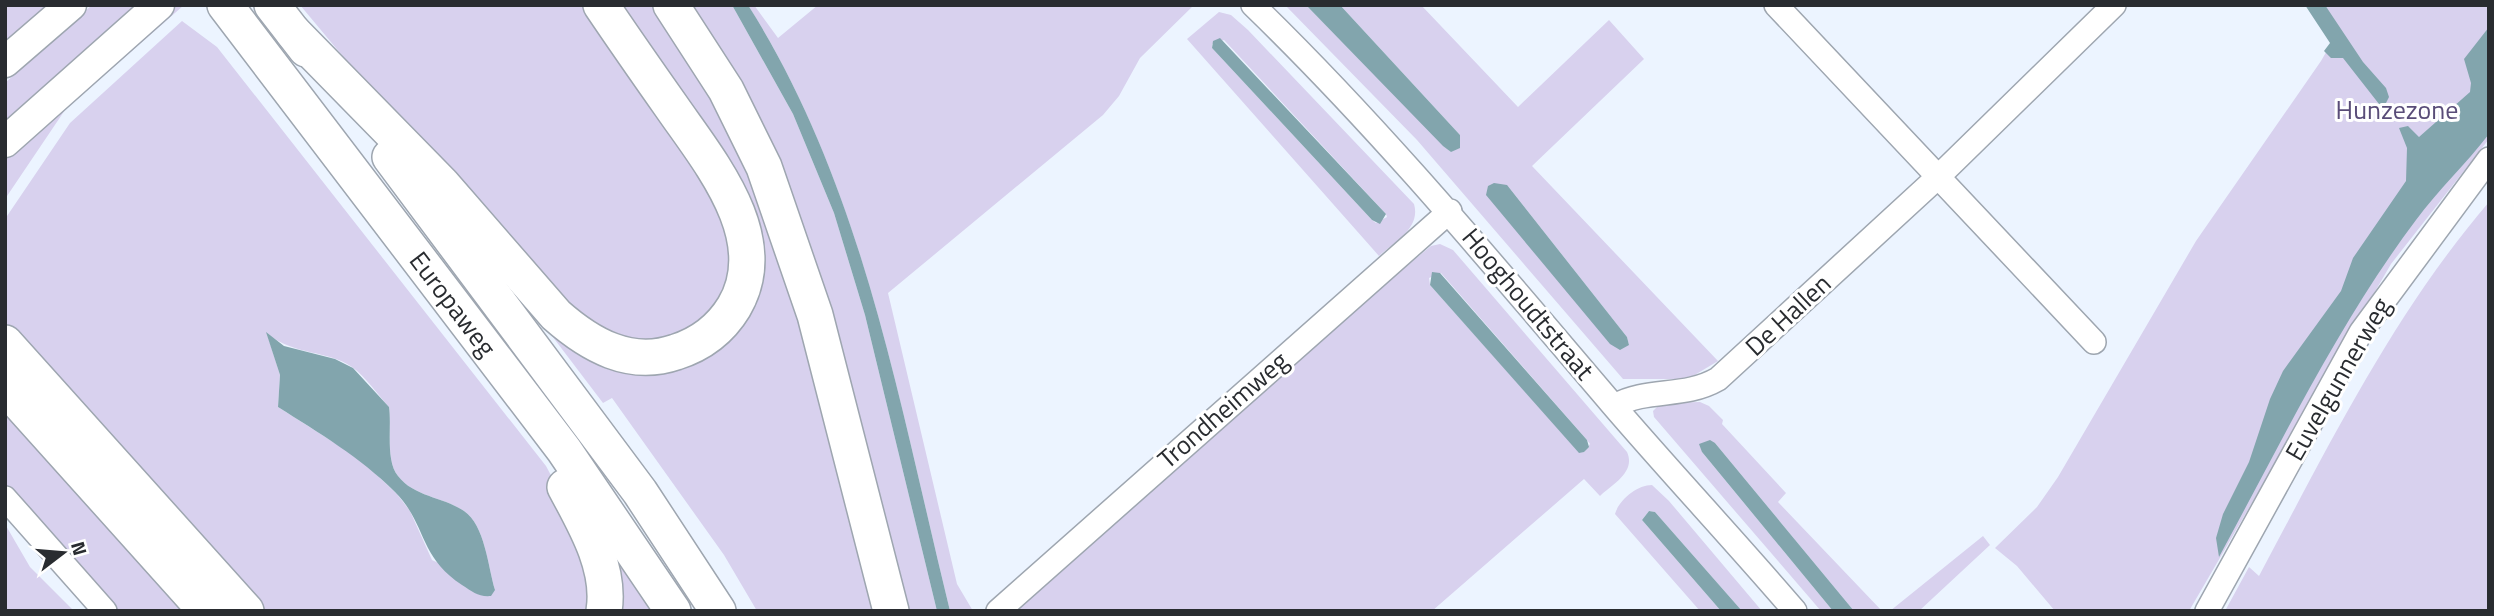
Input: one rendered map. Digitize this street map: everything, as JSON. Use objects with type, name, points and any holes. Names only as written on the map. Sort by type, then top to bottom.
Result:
[{"type":"highway","points":[[283,18],[433,174],[556,315],[577,334],[611,351],[643,358],[662,357],[694,345],[712,334],[732,310],[742,289],[746,268],[743,232],[717,173],[601,5]]},
{"type":"highway","points":[[671,5],[726,90],[764,167],[815,316],[891,611]]},
{"type":"highway","name":"Europaweg","points":[[227,7],[564,450],[673,611]]},
{"type":"highway","name":"Europaweg","points":[[283,18],[538,352],[640,492],[718,611]]},
{"type":"highway","points":[[460,310],[592,537],[606,599],[604,611]]},
{"type":"highway","points":[[5,343],[246,611]]},
{"type":"highway","points":[[5,387],[206,611]]},
{"type":"main road","points":[[5,62],[71,5]]},
{"type":"main road","points":[[5,142],[159,5]]},
{"type":"street","name":"Hooghoudtstraat","points":[[1252,5],[1347,100],[1450,211],[1614,406],[1795,611]]},
{"type":"street","points":[[1776,5],[2094,342]]},
{"type":"street","name":"De Hallen","points":[[1614,406],[1640,394],[1689,392],[1718,379],[1938,176],[2114,5]]},
{"type":"street","name":"Euvelgunnerweg","points":[[2207,611],[2361,332],[2489,159]]},
{"type":"street","name":"Trondheimweg","points":[[998,611],[1450,211]]},
{"type":"street","points":[[5,498],[105,611]]},
{"type":"green space","points":[[5,5],[53,5],[5,47]]},
{"type":"green space","points":[[92,5],[149,5],[5,131],[5,83]]},
{"type":"green space","points":[[172,5],[184,5],[65,110],[5,199],[5,155]]},
{"type":"green space","points":[[300,5],[590,5],[709,178],[734,236],[725,301],[667,347],[596,335],[472,211]]},
{"type":"green space","points":[[611,5],[663,5],[765,192],[879,611],[757,611],[724,555],[612,398],[603,403],[505,274],[645,371],[758,271]]},
{"type":"green space","points":[[685,5],[732,5],[793,114],[834,213],[865,315],[937,611],[899,611],[839,378]]},
{"type":"green space","points":[[748,5],[754,5],[778,38],[818,5],[1194,5],[1140,58],[1119,96],[1103,115],[888,293],[957,584],[973,611],[950,611],[894,377],[849,223],[821,148],[788,75]]},
{"type":"green space","points":[[1285,5],[1306,5],[1451,152],[1460,135],[1340,5],[1421,5],[1518,107],[1609,20],[1644,59],[1532,166],[1718,361],[1688,379],[1623,379],[1417,140]],"holes":[[[1507,185],[1627,337],[1629,345]]]},
{"type":"green space","name":"Hunzezone","points":[[2314,5],[2489,5],[2489,139],[2391,264],[2189,611],[2055,611],[2017,566],[1995,548],[2037,507],[2058,477],[2196,241],[2321,61],[2336,35]]},
{"type":"green space","points":[[1219,12],[1231,15],[1248,30],[1414,204],[1414,220],[1405,234],[1379,256],[1187,39]],"holes":[[[1224,40],[1387,217],[1376,223],[1372,220],[1212,48],[1212,44]]]},
{"type":"green space","points":[[182,21],[217,47],[546,466],[580,530],[592,611],[258,611],[5,330],[5,219],[70,123]],"holes":[[[267,334],[278,341],[342,362],[367,381],[389,407],[390,452],[398,476],[412,488],[456,506],[471,517],[485,547],[495,590],[432,560],[410,511],[397,494],[360,459],[278,407],[280,375]]]},
{"type":"green space","points":[[2489,202],[2489,611],[2225,611],[2249,567],[2259,576],[2392,336],[2454,245]]},
{"type":"green space","points":[[1440,244],[1453,250],[1627,452],[1629,459],[1626,472],[1617,482],[1600,496],[1584,479],[1432,611],[1012,611],[1016,603],[1431,246]],"holes":[[[1441,273],[1590,444],[1584,452],[1579,452],[1430,285],[1429,278]]]},
{"type":"green space","points":[[5,400],[194,611],[115,611],[5,489]]},
{"type":"green space","points":[[1700,402],[1709,406],[1723,420],[1722,424],[1786,493],[1778,502],[1882,611],[1854,611],[1715,443],[1702,452],[1833,611],[1821,611],[1654,417],[1653,411],[1661,403]]},
{"type":"green space","points":[[1652,485],[1669,501],[1762,611],[1742,611],[1655,512],[1649,511],[1642,520],[1721,611],[1700,611],[1615,514],[1629,494]]},
{"type":"green space","points":[[5,524],[30,567],[74,611],[5,611]]},
{"type":"green space","points":[[1983,536],[1990,545],[1919,611],[1890,611]]},
{"type":"green space","points":[[617,559],[652,611],[615,611]]},
{"type":"water","points":[[732,5],[748,5],[788,75],[821,148],[849,223],[894,377],[950,611],[937,611],[865,315],[834,213],[793,114]]},
{"type":"water","points":[[1306,5],[1340,5],[1460,135],[1460,148],[1451,152],[1443,146]]},
{"type":"water","points":[[2305,5],[2325,5],[2363,62],[2386,88],[2389,97],[2385,105],[2379,104],[2343,58],[2331,58],[2324,51],[2330,43]]},
{"type":"water","points":[[2489,27],[2489,134],[2425,209],[2361,300],[2311,385],[2219,557],[2216,538],[2223,514],[2249,462],[2270,399],[2283,371],[2341,291],[2353,258],[2406,181],[2407,148],[2399,128],[2408,126],[2419,137],[2470,92],[2471,83],[2464,59]]},
{"type":"water","points":[[1220,38],[1386,214],[1380,224],[1372,220],[1212,48],[1213,41]]},
{"type":"water","points":[[1494,183],[1507,185],[1627,337],[1629,345],[1620,350],[1610,344],[1486,195],[1488,186]]},
{"type":"water","points":[[1432,272],[1440,273],[1587,440],[1589,447],[1584,452],[1579,453],[1430,285]]},
{"type":"water","points":[[266,332],[284,346],[335,359],[353,368],[389,407],[390,452],[394,469],[412,488],[456,506],[471,517],[485,547],[495,590],[491,596],[476,594],[437,563],[413,516],[382,479],[339,446],[278,407],[280,375]]},
{"type":"water","points":[[1710,440],[1854,611],[1833,611],[1702,452],[1699,444]]},
{"type":"water","points":[[1649,511],[1655,512],[1742,611],[1721,611],[1642,520]]}]
